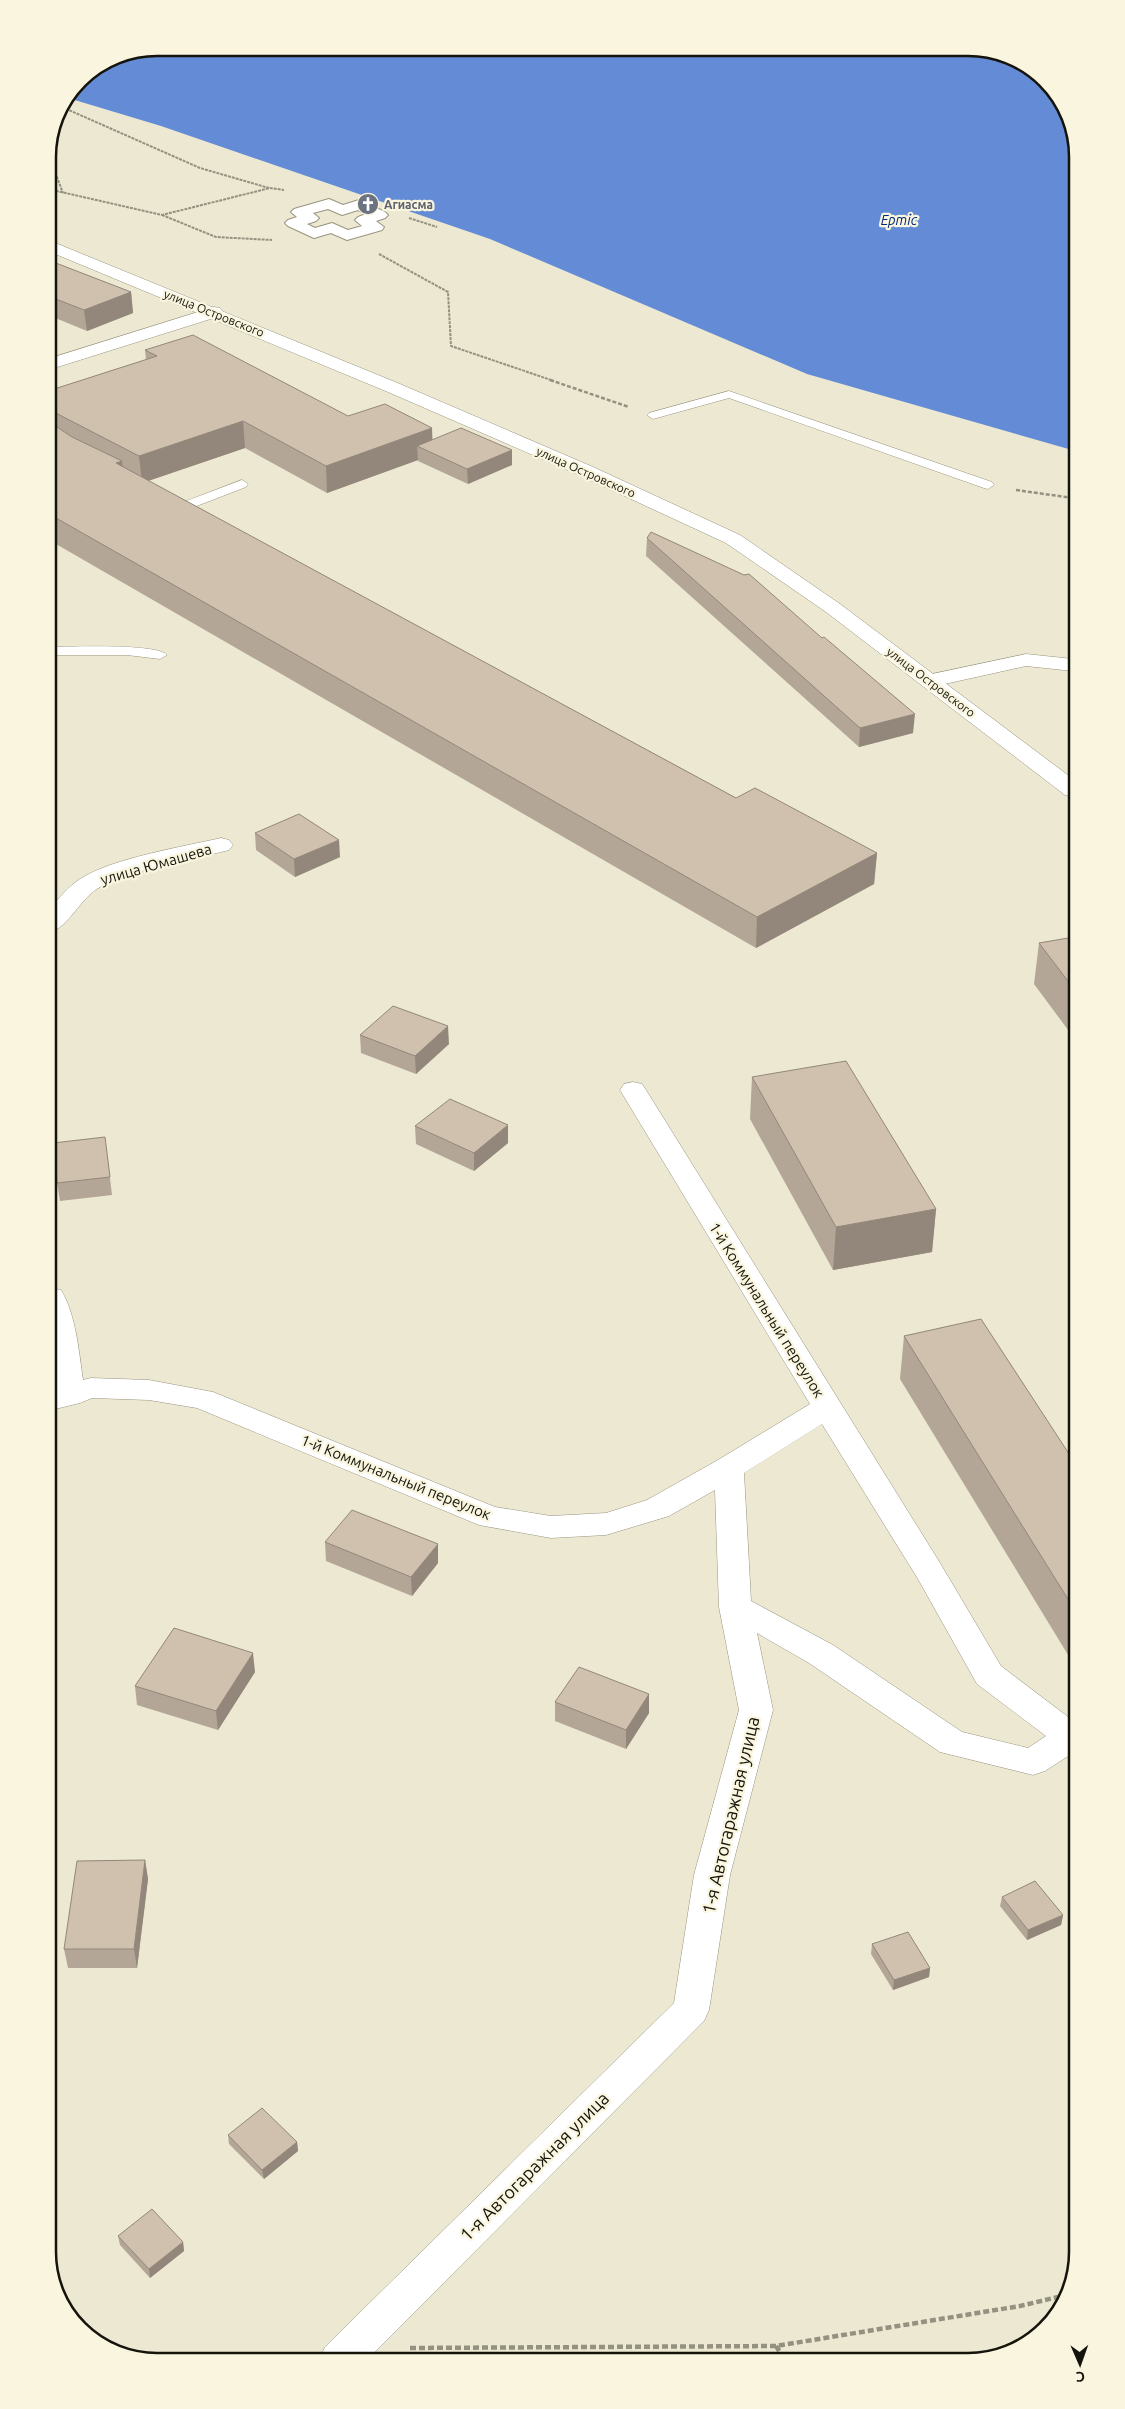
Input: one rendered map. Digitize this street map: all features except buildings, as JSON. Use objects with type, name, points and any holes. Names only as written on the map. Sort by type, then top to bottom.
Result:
[{"type":"street","points":[[329,204],[342,210],[359,205],[380,216],[363,220],[376,227],[347,235],[332,228],[314,233],[293,223],[311,218],[299,212],[329,204]]},
{"type":"street","name":"улица Островского","points":[[56,248],[214,312],[586,471],[732,539],[833,608],[1069,787]]},
{"type":"street","points":[[56,362],[214,312]]},
{"type":"street","points":[[931,682],[975,670],[1026,660],[1069,665]]},
{"type":"street","name":"улица Юмашева","points":[[56,916],[90,882],[166,858],[221,845]]},
{"type":"street","name":"1-й Коммунальный переулок","points":[[61,1398],[91,1388],[149,1390],[202,1399],[278,1428],[490,1517],[551,1527],[606,1524],[658,1508],[729,1468],[827,1407],[633,1090]]},
{"type":"street","points":[[56,1316],[63,1342],[61,1398]]},
{"type":"street","points":[[827,1407],[929,1572],[989,1675],[1069,1734]]},
{"type":"street","name":"1-я Автогаражная улица","points":[[345,2353],[691,2010],[712,1875],[756,1710],[735,1607],[729,1468]]},
{"type":"street","points":[[735,1607],[821,1654],[952,1743],[1033,1762],[1069,1740]]},
{"type":"lane","points":[[653,415],[729,394],[988,485]]},
{"type":"lane","points":[[159,500],[177,509],[242,484]]},
{"type":"lane","points":[[56,651],[127,651],[160,655]]},
{"type":"path","points":[[69,110],[200,168],[270,188],[289,191]]},
{"type":"path","points":[[56,174],[64,194]]},
{"type":"path","points":[[162,215],[270,188]]},
{"type":"path","points":[[56,192],[162,215],[216,237],[272,240]]},
{"type":"path","points":[[402,216],[437,227]]},
{"type":"path","points":[[374,251],[448,292],[451,346],[653,415]]},
{"type":"path","points":[[988,485],[1069,497]]},
{"type":"path","points":[[398,2353],[776,2346],[1020,2306],[1057,2297]]},
{"type":"path","points":[[776,2346],[780,2353]]},
{"type":"water","name":"Ертіс","points":[[151,56],[974,56],[1006,64],[1029,77],[1052,101],[1063,125],[1068,144],[1069,449],[807,374],[490,239],[161,126],[74,100],[91,81],[107,70],[125,62]]},
{"type":"place","name":"Агиасма","points":[[368,204]]}]
